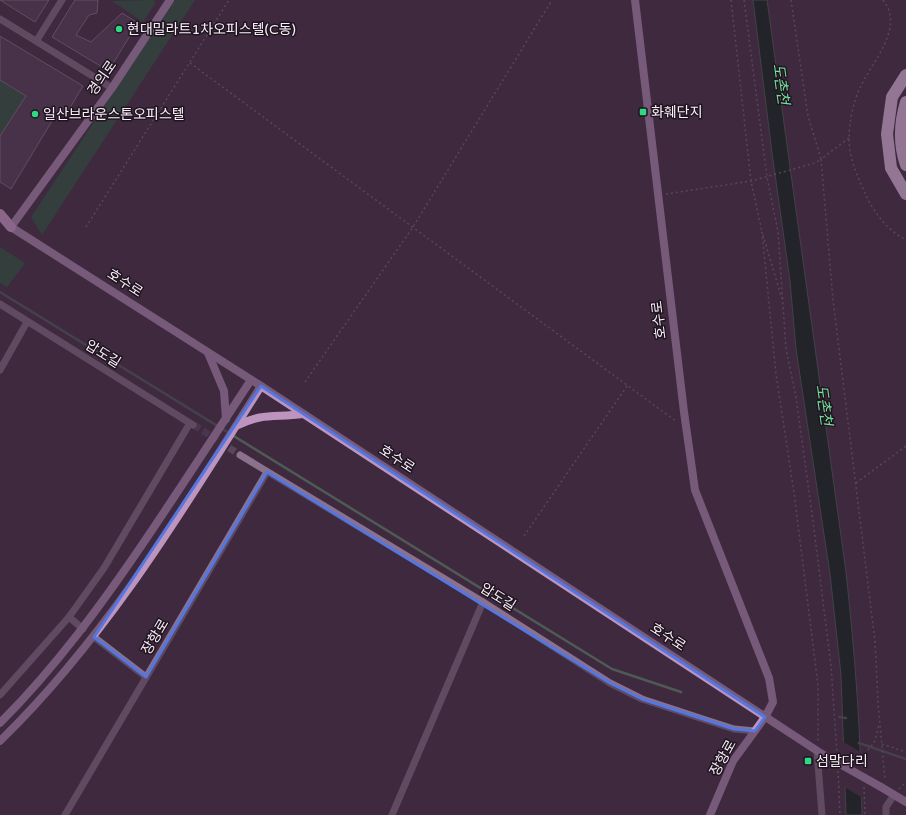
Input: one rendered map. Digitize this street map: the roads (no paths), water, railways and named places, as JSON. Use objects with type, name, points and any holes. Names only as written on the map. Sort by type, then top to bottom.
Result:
[{"type":"highway","points":[[906,75],[892,97],[886,134],[891,168],[906,194]]},
{"type":"highway","points":[[906,102],[902,114],[901,132],[902,148],[906,165]]},
{"type":"main road","name":"경의로","points":[[11,227],[112,88],[170,0]]},
{"type":"main road","name":"호수로","points":[[635,0],[686,429],[695,490],[769,678],[773,702],[765,717]]},
{"type":"main road","name":"호수로","points":[[0,214],[11,227]]},
{"type":"main road","name":"호수로","points":[[0,221],[261,386],[765,717],[820,752],[906,802]]},
{"type":"main road","points":[[208,353],[224,391],[224,421]]},
{"type":"main road","points":[[0,723],[48,673],[84,629],[217,433],[251,380]]},
{"type":"main road","points":[[0,741],[45,694],[94,637],[228,440],[261,386]]},
{"type":"main road","points":[[235,428],[251,418],[303,414]]},
{"type":"main road","name":"장항로","points":[[710,815],[733,761],[765,717]]},
{"type":"street","points":[[37,40],[62,0]]},
{"type":"street","points":[[0,19],[37,40],[112,88]]},
{"type":"street","name":"압도길","points":[[0,304],[192,424],[104,568],[69,617]]},
{"type":"street","points":[[0,370],[27,322]]},
{"type":"street","name":"압도길","points":[[240,455],[483,602],[610,683],[642,699],[734,729],[755,731]]},
{"type":"street","name":"장항로","points":[[65,815],[267,472]]},
{"type":"street","points":[[392,815],[483,602]]},
{"type":"street","points":[[0,695],[69,617],[84,629]]},
{"type":"street","points":[[94,637],[146,677]]},
{"type":"street","points":[[820,752],[822,815]]},
{"type":"street","points":[[886,815],[886,807],[894,795]]},
{"type":"waterway","points":[[0,292],[612,669],[681,692]]},
{"type":"waterway","points":[[839,717],[846,718]]},
{"type":"waterway","points":[[859,743],[906,759]]},
{"type":"tunnel","points":[[194,425],[240,455]]},
{"type":"place","name":"현대밀라트1차오피스텔(C동)","points":[[119,29]]},
{"type":"place","name":"화훼단지","points":[[643,112]]},
{"type":"place","name":"일산브라운스톤오피스텔","points":[[35,114]]},
{"type":"place","name":"섬말다리","points":[[808,761]]},
{"type":"water label","name":"도촌천","points":[[781,84]]},
{"type":"water label","name":"도촌천","points":[[824,405]]}]
